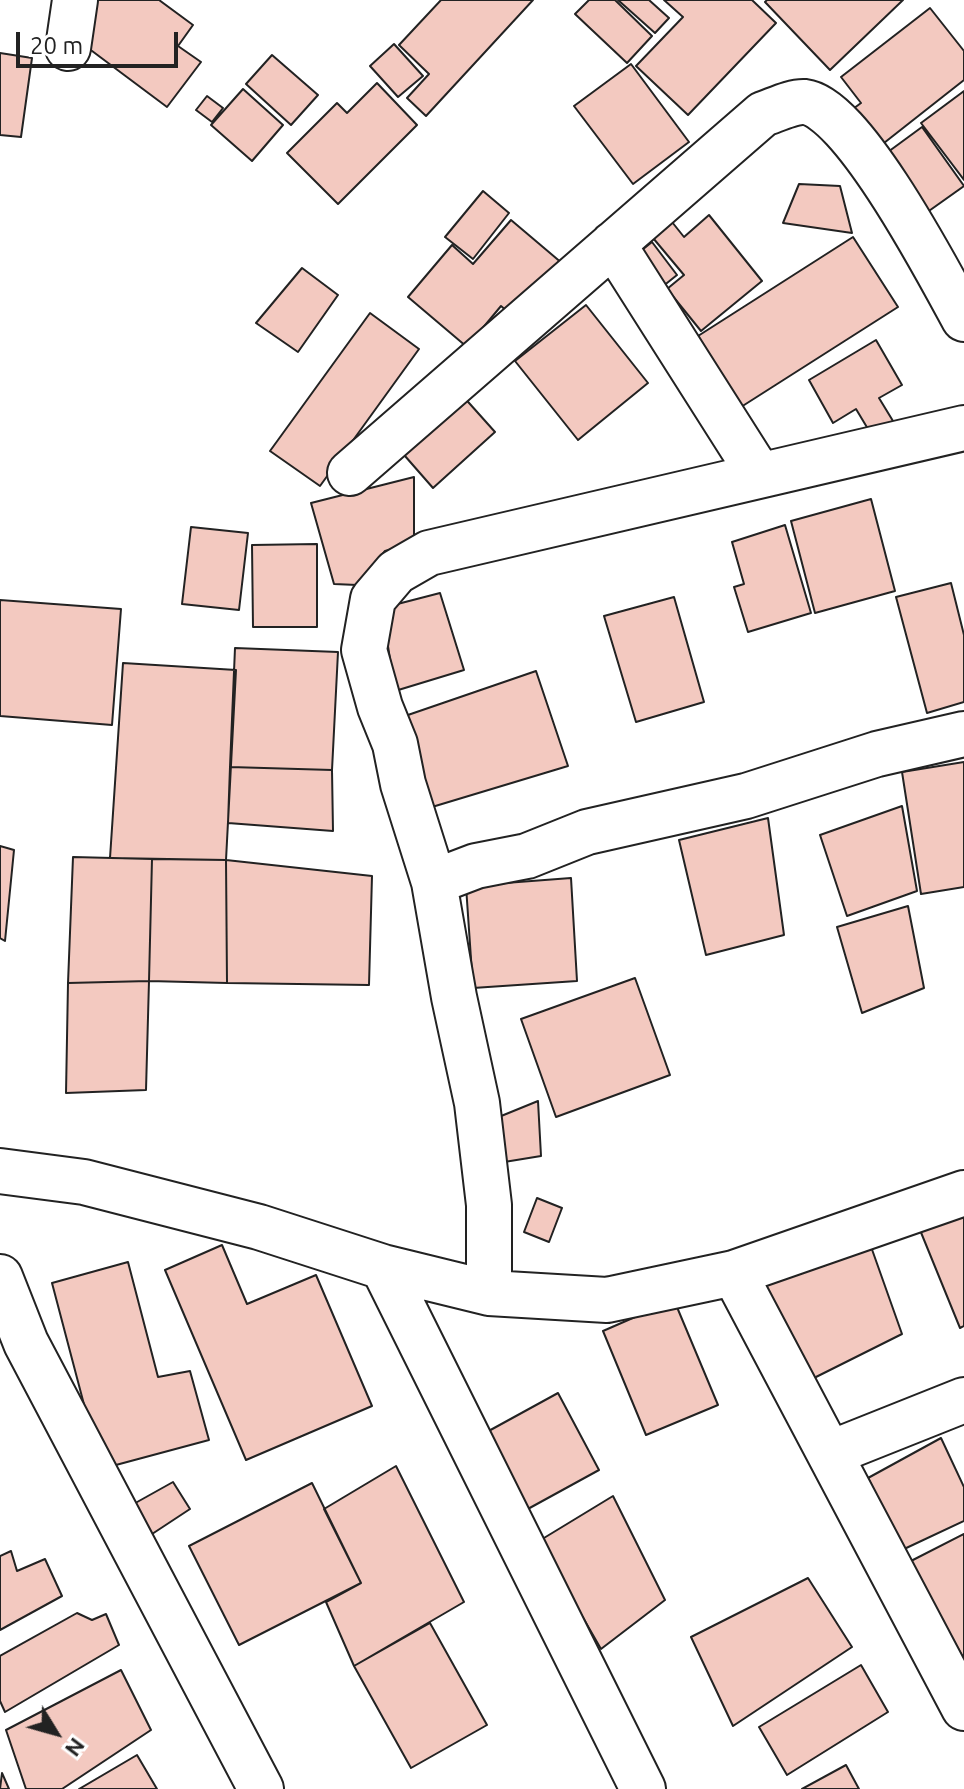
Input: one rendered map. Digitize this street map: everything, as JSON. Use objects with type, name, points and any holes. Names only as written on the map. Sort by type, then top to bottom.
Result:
[{"type":"street","points":[[68,48],[75,0]]},
{"type":"street","points":[[350,473],[763,114],[804,102],[825,110],[872,162],[964,319]]},
{"type":"street","points":[[613,244],[759,474]]},
{"type":"street","points":[[489,1293],[489,1205],[477,1103],[434,882],[403,784],[395,744],[380,707],[364,650],[373,599],[396,572],[429,553],[964,428]]},
{"type":"street","points":[[434,882],[476,866],[527,856],[587,832],[746,796],[877,754],[964,734]]},
{"type":"street","points":[[0,1171],[84,1182],[259,1227],[383,1267],[489,1293],[607,1300],[734,1273],[964,1193]]},
{"type":"street","points":[[383,1267],[643,1789]]},
{"type":"street","points":[[734,1273],[964,1708]]},
{"type":"street","points":[[0,1277],[38,1367],[261,1789]]},
{"type":"street","points":[[831,1453],[964,1400]]},
{"type":"building","points":[[98,0],[159,0],[193,25],[178,46],[201,62],[167,107],[72,36]]},
{"type":"building","points":[[441,0],[533,0],[426,116],[407,98],[429,74],[399,45]]},
{"type":"building","points":[[589,0],[615,0],[652,36],[627,63],[575,14]]},
{"type":"building","points":[[618,0],[649,0],[669,18],[655,33]]},
{"type":"building","points":[[664,0],[752,0],[776,23],[688,115],[636,66],[683,17]]},
{"type":"building","points":[[903,0],[830,70],[765,2]]},
{"type":"building","points":[[930,8],[964,51],[964,80],[870,154],[842,117],[861,103],[841,77]]},
{"type":"building","points":[[394,44],[423,76],[398,97],[370,66]]},
{"type":"building","points":[[0,53],[32,58],[21,137],[0,135]]},
{"type":"building","points":[[272,55],[318,95],[291,125],[246,84]]},
{"type":"building","points":[[631,64],[689,142],[633,184],[574,106]]},
{"type":"building","points":[[377,83],[417,125],[338,204],[287,153],[337,103],[347,113]]},
{"type":"building","points":[[243,89],[283,125],[252,161],[211,125]]},
{"type":"building","points":[[964,91],[964,180],[921,123]]},
{"type":"building","points":[[207,96],[223,108],[212,122],[196,110]]},
{"type":"building","points":[[922,127],[964,186],[919,218],[877,160]]},
{"type":"building","points":[[799,184],[840,186],[852,233],[783,223]]},
{"type":"building","points":[[483,191],[509,213],[473,259],[445,237]]},
{"type":"building","points":[[709,215],[762,281],[701,331],[667,289],[684,275],[648,232],[668,217],[684,237]]},
{"type":"building","points":[[511,220],[563,264],[516,319],[501,306],[467,347],[408,297],[452,245],[473,264]]},
{"type":"building","points":[[853,237],[898,307],[741,407],[698,336]]},
{"type":"building","points":[[652,242],[677,275],[652,295],[627,262]]},
{"type":"building","points":[[302,268],[338,295],[298,352],[256,323]]},
{"type":"building","points":[[586,305],[648,383],[578,440],[515,361]]},
{"type":"building","points":[[370,313],[419,349],[320,486],[270,451]]},
{"type":"building","points":[[876,340],[902,385],[879,398],[893,421],[871,434],[856,409],[833,423],[809,380]]},
{"type":"building","points":[[453,385],[495,432],[433,488],[391,440]]},
{"type":"building","points":[[414,477],[414,543],[385,551],[357,585],[334,584],[311,503]]},
{"type":"building","points":[[871,499],[895,591],[815,613],[791,521]]},
{"type":"building","points":[[785,525],[811,613],[748,632],[734,587],[744,584],[732,542]]},
{"type":"building","points":[[191,527],[248,533],[239,610],[182,604]]},
{"type":"building","points":[[317,544],[317,627],[253,627],[252,545]]},
{"type":"building","points":[[951,583],[964,635],[964,702],[927,713],[896,597]]},
{"type":"building","points":[[440,593],[464,670],[395,691],[382,608]]},
{"type":"building","points":[[674,597],[704,702],[636,722],[604,616]]},
{"type":"building","points":[[0,600],[121,609],[112,725],[0,716]]},
{"type":"building","points":[[235,648],[338,652],[332,770],[230,767]]},
{"type":"building","points":[[123,663],[236,670],[226,860],[110,858]]},
{"type":"building","points":[[536,671],[568,766],[432,807],[405,716]]},
{"type":"building","points":[[964,762],[964,887],[921,894],[902,772]]},
{"type":"building","points":[[230,767],[332,770],[333,831],[228,823]]},
{"type":"building","points":[[902,806],[917,891],[847,916],[820,835]]},
{"type":"building","points":[[768,818],[784,935],[706,955],[679,840]]},
{"type":"building","points":[[0,846],[14,850],[5,941],[0,938]]},
{"type":"building","points":[[73,857],[152,859],[149,981],[68,983]]},
{"type":"building","points":[[152,859],[226,860],[227,983],[149,981]]},
{"type":"building","points":[[226,860],[372,876],[369,985],[227,983]]},
{"type":"building","points":[[571,878],[577,981],[473,988],[466,886]]},
{"type":"building","points":[[908,906],[924,988],[862,1013],[837,927]]},
{"type":"building","points":[[635,978],[670,1075],[556,1117],[521,1019]]},
{"type":"building","points":[[149,981],[146,1090],[66,1093],[68,983]]},
{"type":"building","points":[[538,1101],[541,1156],[492,1164],[484,1123]]},
{"type":"building","points":[[537,1198],[562,1208],[549,1242],[524,1232]]},
{"type":"building","points":[[964,1214],[964,1326],[960,1328],[920,1230]]},
{"type":"building","points":[[869,1241],[902,1334],[812,1379],[756,1286]]},
{"type":"building","points":[[222,1245],[247,1304],[316,1275],[372,1406],[246,1460],[165,1270]]},
{"type":"building","points":[[128,1262],[158,1377],[190,1371],[209,1440],[101,1469],[52,1283]]},
{"type":"building","points":[[674,1300],[718,1405],[646,1435],[603,1331]]},
{"type":"building","points":[[558,1393],[599,1470],[526,1510],[485,1433]]},
{"type":"building","points":[[941,1438],[964,1487],[964,1521],[902,1550],[868,1478]]},
{"type":"building","points":[[396,1466],[464,1602],[354,1666],[326,1602],[361,1583],[324,1509]]},
{"type":"building","points":[[173,1482],[190,1509],[146,1538],[130,1506]]},
{"type":"building","points":[[312,1483],[361,1583],[239,1645],[189,1546]]},
{"type":"building","points":[[613,1496],[665,1600],[601,1649],[539,1541]]},
{"type":"building","points":[[964,1534],[964,1659],[909,1562]]},
{"type":"building","points":[[11,1551],[17,1571],[45,1559],[62,1596],[0,1630],[0,1556]]},
{"type":"building","points":[[808,1578],[852,1647],[733,1726],[691,1637]]},
{"type":"building","points":[[77,1613],[92,1620],[106,1614],[119,1645],[5,1712],[0,1701],[0,1656]]},
{"type":"building","points":[[430,1623],[487,1725],[411,1768],[354,1666]]},
{"type":"building","points":[[861,1665],[888,1712],[787,1775],[759,1727]]},
{"type":"building","points":[[121,1670],[151,1730],[62,1789],[26,1789],[6,1730]]},
{"type":"building","points":[[137,1755],[157,1789],[79,1789]]},
{"type":"building","points":[[846,1765],[859,1789],[802,1789]]},
{"type":"building","points":[[2,1773],[9,1789],[0,1789]]}]
